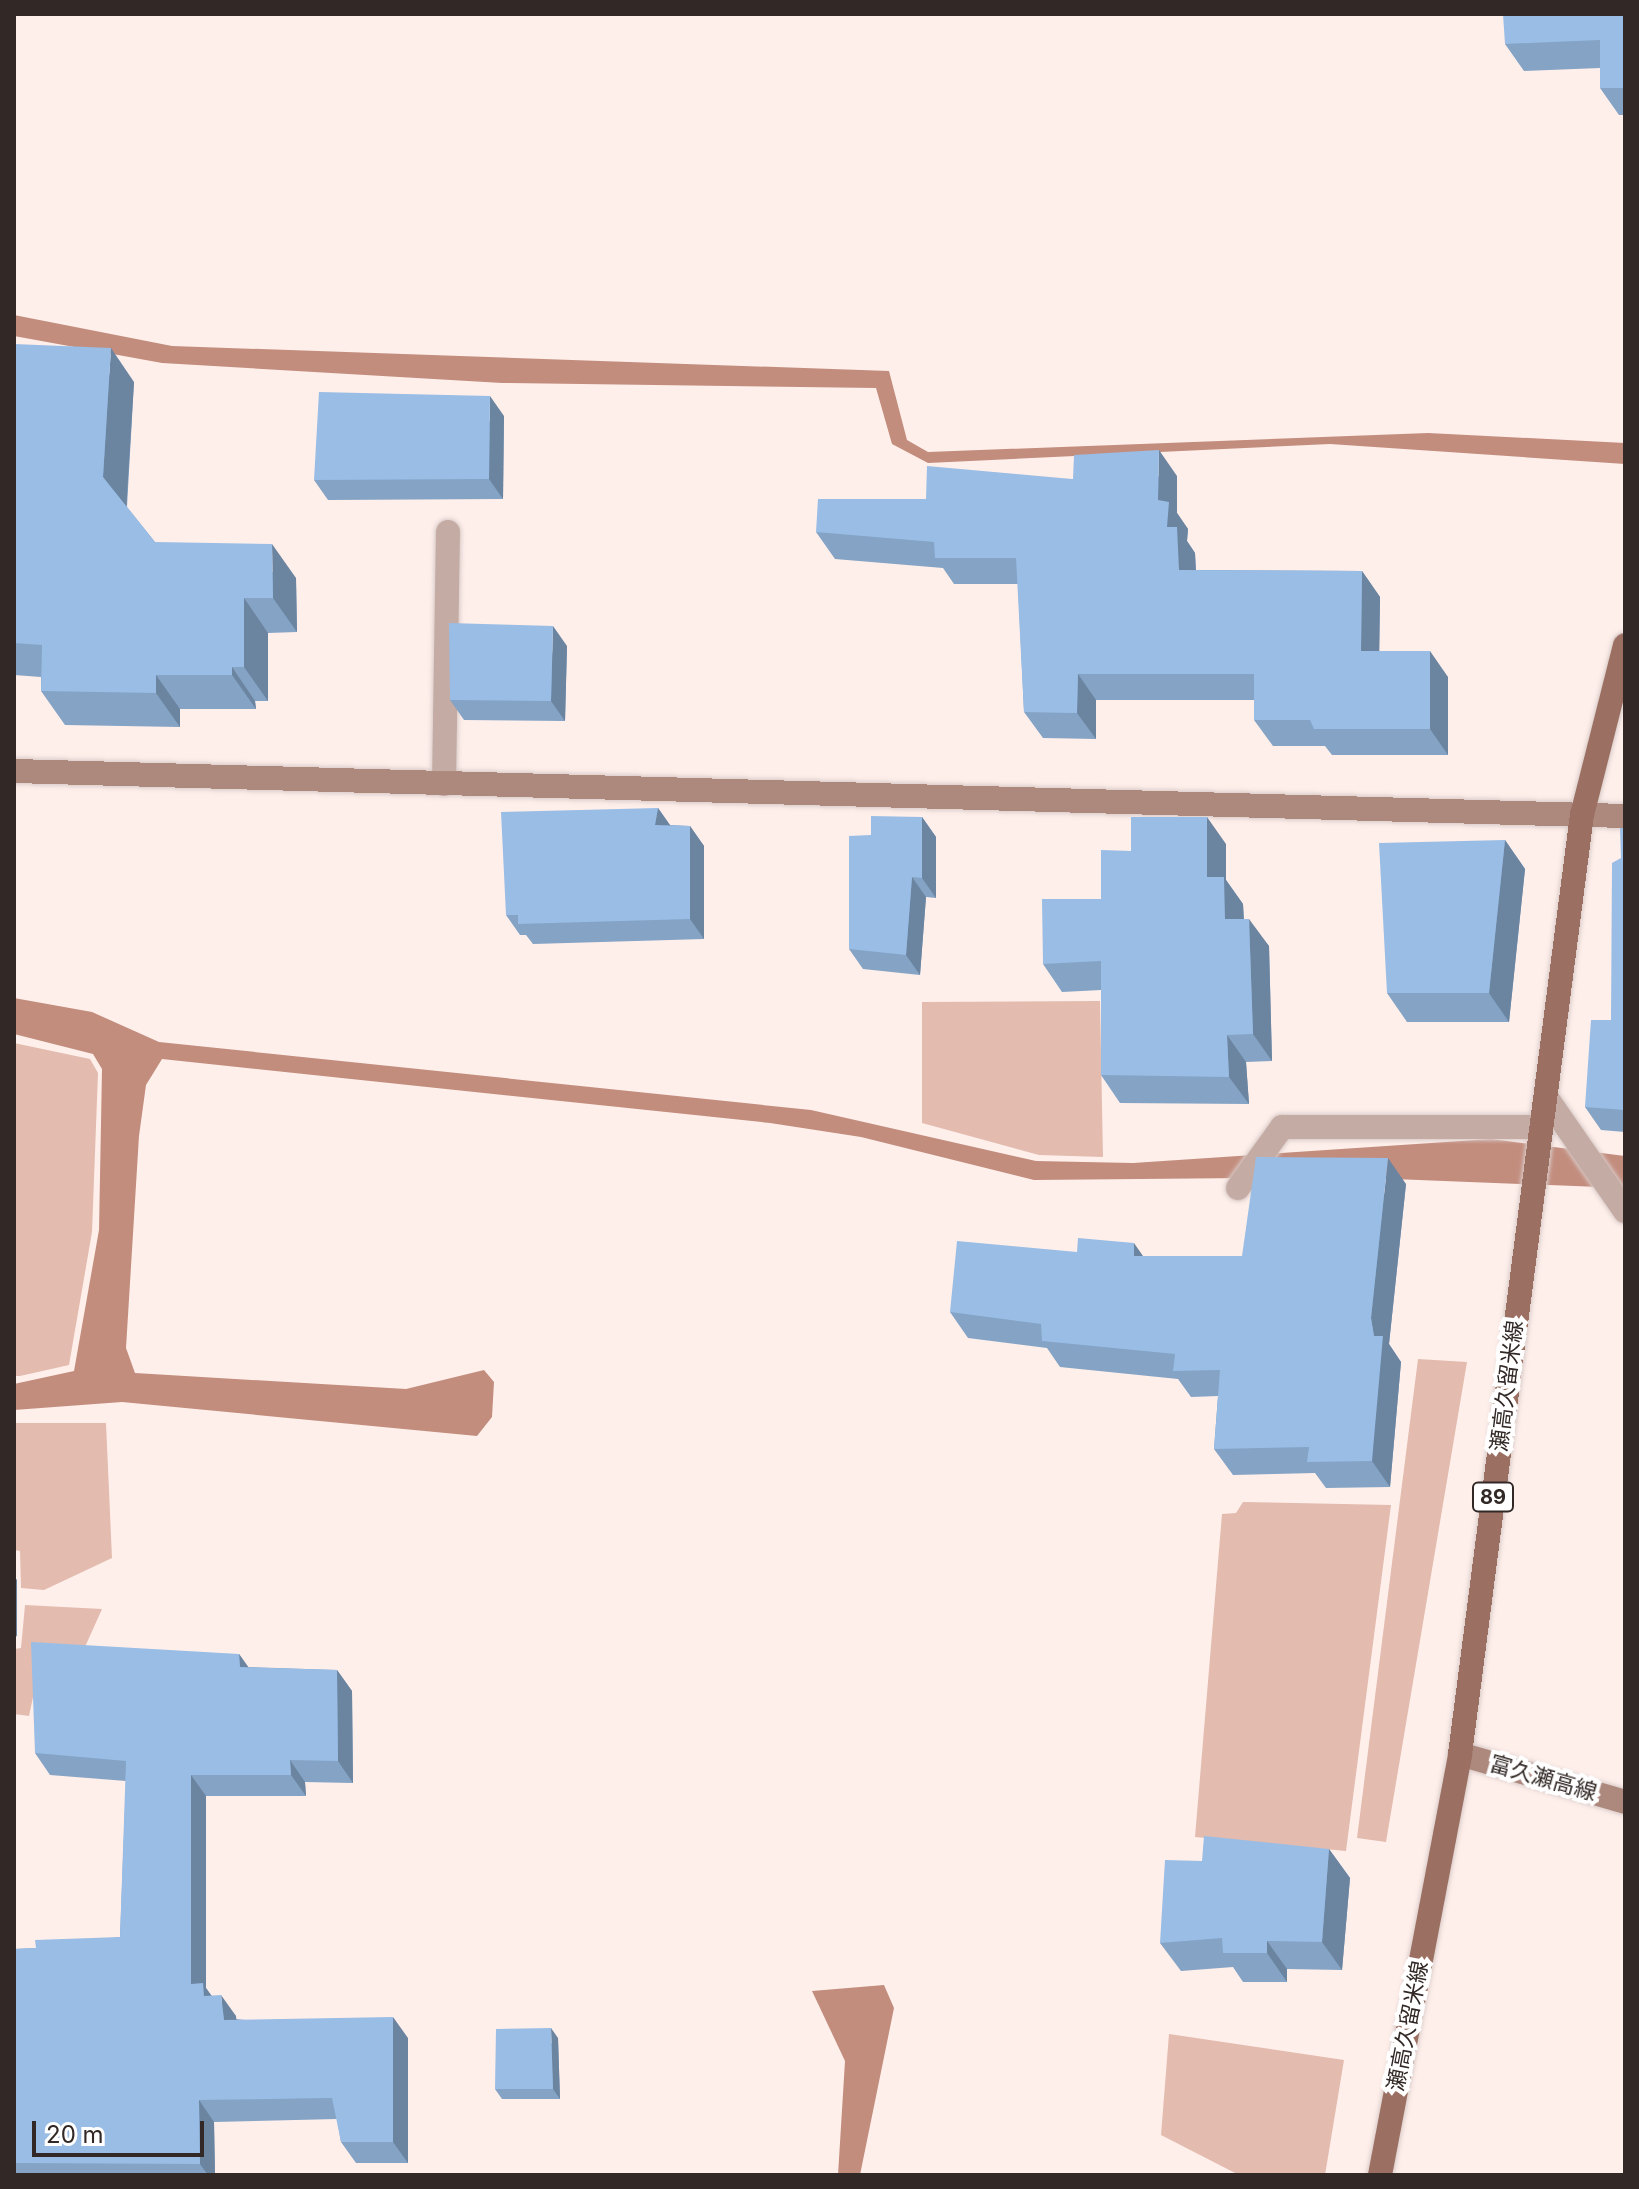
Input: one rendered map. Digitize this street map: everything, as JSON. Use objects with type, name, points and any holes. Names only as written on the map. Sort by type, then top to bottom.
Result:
[{"type":"main road","name":"瀬高久留米線","points":[[1380,2175],[1460,1754],[1582,815],[1625,645]]},
{"type":"street","points":[[444,784],[448,532]]},
{"type":"street","points":[[14,771],[1625,816]]},
{"type":"street","points":[[1546,1097],[1625,1211]]},
{"type":"street","points":[[1238,1188],[1282,1127],[1540,1127]]},
{"type":"street","name":"富久瀬高線","points":[[1460,1754],[1625,1802]]},
{"type":"shaded area","points":[[14,315],[172,346],[889,371],[907,440],[928,452],[1428,433],[1625,443],[1625,464],[1330,444],[928,463],[892,444],[876,388],[502,383],[162,363],[14,336]]},
{"type":"shaded area","points":[[14,998],[92,1012],[159,1042],[811,1110],[1036,1161],[1133,1163],[1491,1139],[1625,1156],[1625,1188],[1343,1177],[1034,1180],[861,1137],[770,1123],[162,1059],[146,1085],[139,1136],[126,1348],[135,1373],[406,1389],[484,1370],[494,1382],[492,1417],[477,1436],[122,1402],[14,1410],[14,1384],[74,1371],[99,1230],[102,1069],[93,1054],[14,1034]]},
{"type":"shaded area","points":[[1100,1001],[1103,1157],[1039,1155],[922,1123],[922,1002]]},
{"type":"shaded area","points":[[14,1043],[90,1059],[98,1073],[92,1232],[69,1365],[20,1376],[14,1376]]},
{"type":"shaded area","points":[[1418,1359],[1467,1362],[1386,1842],[1357,1838]]},
{"type":"shaded area","points":[[14,1423],[106,1423],[112,1558],[44,1590],[21,1588],[20,1551],[14,1550]]},
{"type":"shaded area","points":[[1243,1502],[1391,1505],[1346,1851],[1195,1837],[1222,1514],[1236,1513]]},
{"type":"shaded area","points":[[25,1605],[102,1609],[80,1658],[39,1669],[29,1716],[14,1714],[14,1649],[21,1648]]},
{"type":"shaded area","points":[[884,1985],[894,2008],[860,2175],[838,2175],[845,2061],[812,1991]]},
{"type":"shaded area","points":[[1169,2034],[1344,2060],[1325,2175],[1239,2175],[1161,2135]]},
{"type":"building","points":[[1503,14],[1625,14],[1625,88],[1600,88],[1600,40],[1505,44]]},
{"type":"building","points":[[14,344],[111,348],[103,477],[155,542],[272,544],[273,598],[244,598],[244,667],[232,667],[232,675],[156,675],[156,693],[41,691],[42,645],[14,643]]},
{"type":"building","points":[[319,392],[490,396],[489,479],[314,480]]},
{"type":"building","points":[[1159,450],[1158,500],[1169,502],[1167,527],[1177,527],[1179,570],[1362,571],[1361,651],[1430,651],[1430,729],[1314,729],[1310,720],[1254,720],[1254,674],[1078,674],[1077,713],[1024,712],[1016,558],[935,558],[934,542],[816,532],[818,499],[926,499],[927,466],[1073,479],[1074,455]]},
{"type":"building","points":[[449,623],[553,626],[551,701],[450,700]]},
{"type":"building","points":[[658,808],[655,825],[690,826],[690,919],[518,924],[518,915],[506,915],[501,812]]},
{"type":"building","points":[[871,816],[922,817],[922,878],[912,877],[906,955],[849,949],[849,836],[871,835]]},
{"type":"building","points":[[1131,817],[1207,817],[1207,877],[1224,877],[1225,919],[1249,919],[1253,1034],[1227,1035],[1229,1077],[1101,1075],[1101,961],[1043,964],[1042,899],[1101,899],[1101,850],[1131,851]]},
{"type":"building","points":[[1620,828],[1625,828],[1625,1110],[1585,1107],[1591,1020],[1611,1020],[1612,863],[1621,858]]},
{"type":"building","points":[[1505,840],[1489,993],[1387,993],[1379,843]]},
{"type":"building","points":[[1256,1157],[1388,1158],[1371,1318],[1374,1336],[1383,1336],[1372,1461],[1307,1462],[1309,1447],[1214,1449],[1220,1370],[1173,1371],[1175,1354],[1042,1341],[1041,1324],[950,1312],[957,1241],[1077,1252],[1078,1238],[1134,1243],[1134,1256],[1242,1256]]},
{"type":"building","points":[[31,1642],[239,1654],[240,1667],[337,1670],[338,1761],[290,1760],[291,1775],[191,1775],[191,1984],[203,1983],[204,1996],[221,1995],[224,2020],[393,2017],[393,2142],[341,2142],[332,2098],[199,2100],[200,2164],[14,2163],[14,1949],[36,1948],[35,1940],[120,1937],[126,1761],[35,1753]]},
{"type":"building","points":[[1204,1836],[1329,1849],[1322,1942],[1267,1941],[1267,1953],[1223,1953],[1222,1938],[1160,1943],[1165,1860],[1202,1861]]},
{"type":"building","points":[[551,2028],[553,2089],[495,2089],[496,2029]]}]
